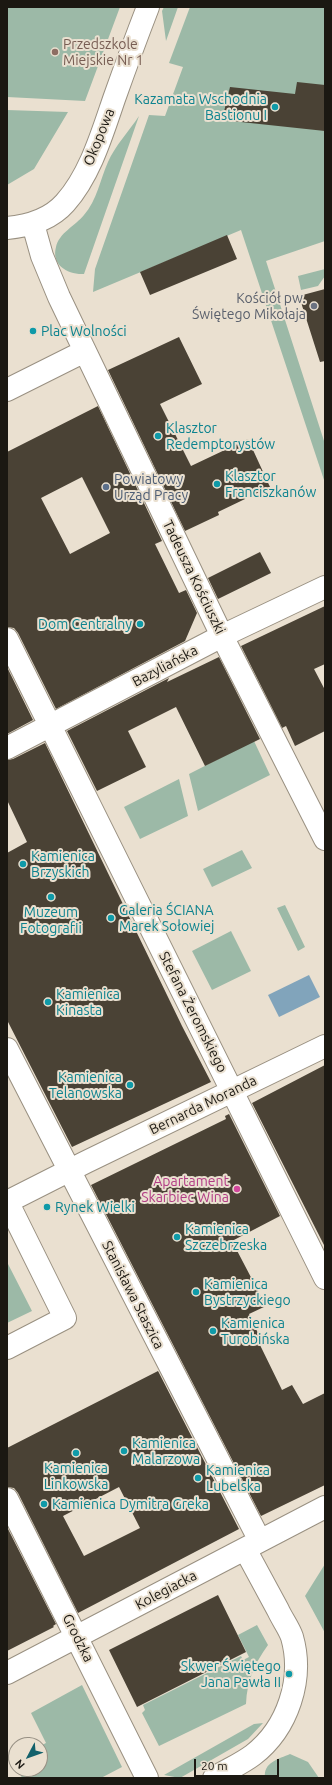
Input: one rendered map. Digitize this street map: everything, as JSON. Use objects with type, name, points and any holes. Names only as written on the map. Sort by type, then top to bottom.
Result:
[{"type":"street","name":"Okopowa","points":[[7,228],[33,224],[53,213],[64,204],[83,176],[99,141],[148,7]]},
{"type":"street","name":"Tadeusza Kościuszki","points":[[33,224],[42,256],[50,277],[85,352],[222,636],[325,839]]},
{"type":"street","points":[[7,390],[85,352]]},
{"type":"street","name":"Bazyliańska","points":[[7,748],[222,636],[325,587]]},
{"type":"street","name":"Stefana Żeromskiego","points":[[7,639],[325,1278]]},
{"type":"street","name":"Bernarda Moranda","points":[[7,1201],[74,1167],[325,1046]]},
{"type":"street","name":"Stanisława Staszica","points":[[7,1049],[74,1167],[252,1545],[292,1636],[296,1658],[296,1676],[285,1716],[274,1735],[254,1754],[214,1778]]},
{"type":"street","points":[[7,1201],[65,1318],[7,1348]]},
{"type":"street","name":"Grodzka","points":[[7,1499],[147,1778]]},
{"type":"street","name":"Kolegiacka","points":[[7,1673],[325,1507]]},
{"type":"green space","name":"Przedszkole Miejskie Nr 1","points":[[7,7],[120,7],[85,101],[7,97]]},
{"type":"green space","points":[[164,7],[178,7],[166,41],[162,11]]},
{"type":"green space","points":[[190,7],[325,7],[325,241],[266,261],[325,444],[325,483],[241,230],[93,292],[95,269],[149,115],[165,116],[183,67],[169,63]]},
{"type":"green space","points":[[7,110],[68,112],[34,169],[7,185]]},
{"type":"green space","points":[[139,116],[84,274],[67,271],[58,264],[56,259],[55,253],[58,242],[60,238],[84,215],[92,203],[111,156]]},
{"type":"green space","points":[[325,269],[325,276],[318,286],[301,290],[298,276]]},
{"type":"green space","points":[[254,741],[270,775],[198,811],[189,774]]},
{"type":"green space","points":[[179,779],[188,816],[140,839],[124,807]]},
{"type":"green space","points":[[242,850],[252,868],[212,887],[203,869]]},
{"type":"green space","points":[[285,905],[305,947],[298,951],[277,908]]},
{"type":"green space","points":[[231,931],[251,971],[212,990],[192,951]]},
{"type":"green space","points":[[7,1262],[32,1311],[7,1323]]},
{"type":"green space","points":[[325,1564],[325,1633],[305,1596]]},
{"type":"green space","points":[[257,1625],[268,1645],[252,1672],[246,1704],[159,1746],[142,1713],[145,1710],[143,1705],[241,1656],[243,1660],[249,1657],[238,1635]]},
{"type":"green space","points":[[82,1685],[122,1767],[101,1778],[22,1778],[48,1777],[48,1737],[43,1737],[31,1713]]},
{"type":"green space","points":[[263,1723],[248,1739],[180,1778],[164,1775],[254,1724]]},
{"type":"green space","points":[[290,1754],[308,1762],[319,1778],[265,1778],[265,1773],[269,1765]]},
{"type":"water","points":[[309,975],[320,997],[279,1017],[268,995]]},
{"type":"building","name":"Kazamata Wschodnia Bastionu I","points":[[297,82],[325,85],[325,131],[222,120],[230,87],[295,94]]},
{"type":"building","points":[[227,235],[237,259],[150,295],[140,272]]},
{"type":"building","name":"Kościół pw. Świętego Mikołaja","points":[[325,289],[325,361],[320,362],[299,296]]},
{"type":"building","points":[[179,337],[202,384],[160,404],[191,466],[248,439],[270,487],[218,512],[219,515],[185,531],[108,370]]},
{"type":"building","points":[[98,406],[162,541],[155,544],[179,593],[186,590],[197,613],[185,641],[56,709],[18,633],[14,628],[7,627],[7,452]],"holes":[[[82,477],[110,533],[70,554],[41,498]]]},
{"type":"building","points":[[260,552],[271,573],[218,599],[208,578]]},
{"type":"building","points":[[325,606],[325,664],[314,669],[325,690],[325,731],[295,746],[286,726],[282,728],[241,646]]},
{"type":"building","points":[[219,657],[260,739],[205,766],[176,707],[128,731],[146,767],[97,791],[67,731],[169,678],[167,682]]},
{"type":"building","points":[[7,667],[33,720],[7,734]]},
{"type":"building","points":[[45,743],[182,1026],[211,1082],[72,1147],[7,1020],[7,853],[27,842],[7,800],[7,760],[13,759]]},
{"type":"building","points":[[325,1065],[325,1247],[252,1103]]},
{"type":"building","points":[[229,1114],[280,1216],[232,1241],[266,1306],[249,1314],[263,1344],[260,1345],[282,1390],[292,1385],[303,1404],[325,1393],[325,1485],[261,1516],[91,1185],[226,1119],[225,1116]]},
{"type":"building","points":[[158,1371],[239,1529],[78,1613],[18,1493],[14,1488],[7,1487],[7,1448]],"holes":[[[119,1487],[140,1528],[84,1556],[63,1516]]]},
{"type":"building","points":[[7,1527],[56,1624],[53,1626],[54,1627],[7,1651]]},
{"type":"building","points":[[218,1595],[246,1652],[137,1707],[109,1650]]},
{"type":"place","name":"Przedszkole Miejskie Nr 1","points":[[55,52]]},
{"type":"place","name":"Kazamata Wschodnia Bastionu I","points":[[275,107]]},
{"type":"place","name":"Kościół pw. Świętego Mikołaja","points":[[314,306]]},
{"type":"place","name":"Plac Wolności","points":[[33,331]]},
{"type":"place","name":"Klasztor Redemptorystów","points":[[158,436]]},
{"type":"place","name":"Klasztor Franciszkanów","points":[[217,484]]},
{"type":"place","name":"Powiatowy Urząd Pracy","points":[[106,487]]},
{"type":"place","name":"Dom Centralny","points":[[140,624]]},
{"type":"place","name":"Kamienica Brzyskich","points":[[23,864]]},
{"type":"place","name":"Muzeum Fotografii","points":[[51,897]]},
{"type":"place","name":"Galeria ŚCIANA Marek Sołowiej","points":[[111,918]]},
{"type":"place","name":"Kamienica Kinasta","points":[[48,1002]]},
{"type":"place","name":"Kamienica Telanowska","points":[[130,1085]]},
{"type":"place","name":"Apartament Skarbiec Wina","points":[[237,1189]]},
{"type":"place","name":"Rynek Wielki","points":[[47,1207]]},
{"type":"place","name":"Kamienica Szczebrzeska","points":[[177,1237]]},
{"type":"place","name":"Kamienica Bystrzyckiego","points":[[196,1292]]},
{"type":"place","name":"Kamienica Turobińska","points":[[213,1331]]},
{"type":"place","name":"Kamienica Malarzowa","points":[[124,1451]]},
{"type":"place","name":"Kamienica Linkowska","points":[[76,1453]]},
{"type":"place","name":"Kamienica Lubelska","points":[[198,1478]]},
{"type":"place","name":"Kamienica Dymitra Greka","points":[[44,1504]]},
{"type":"place","name":"Skwer Świętego Jana Pawła II","points":[[289,1674]]}]
